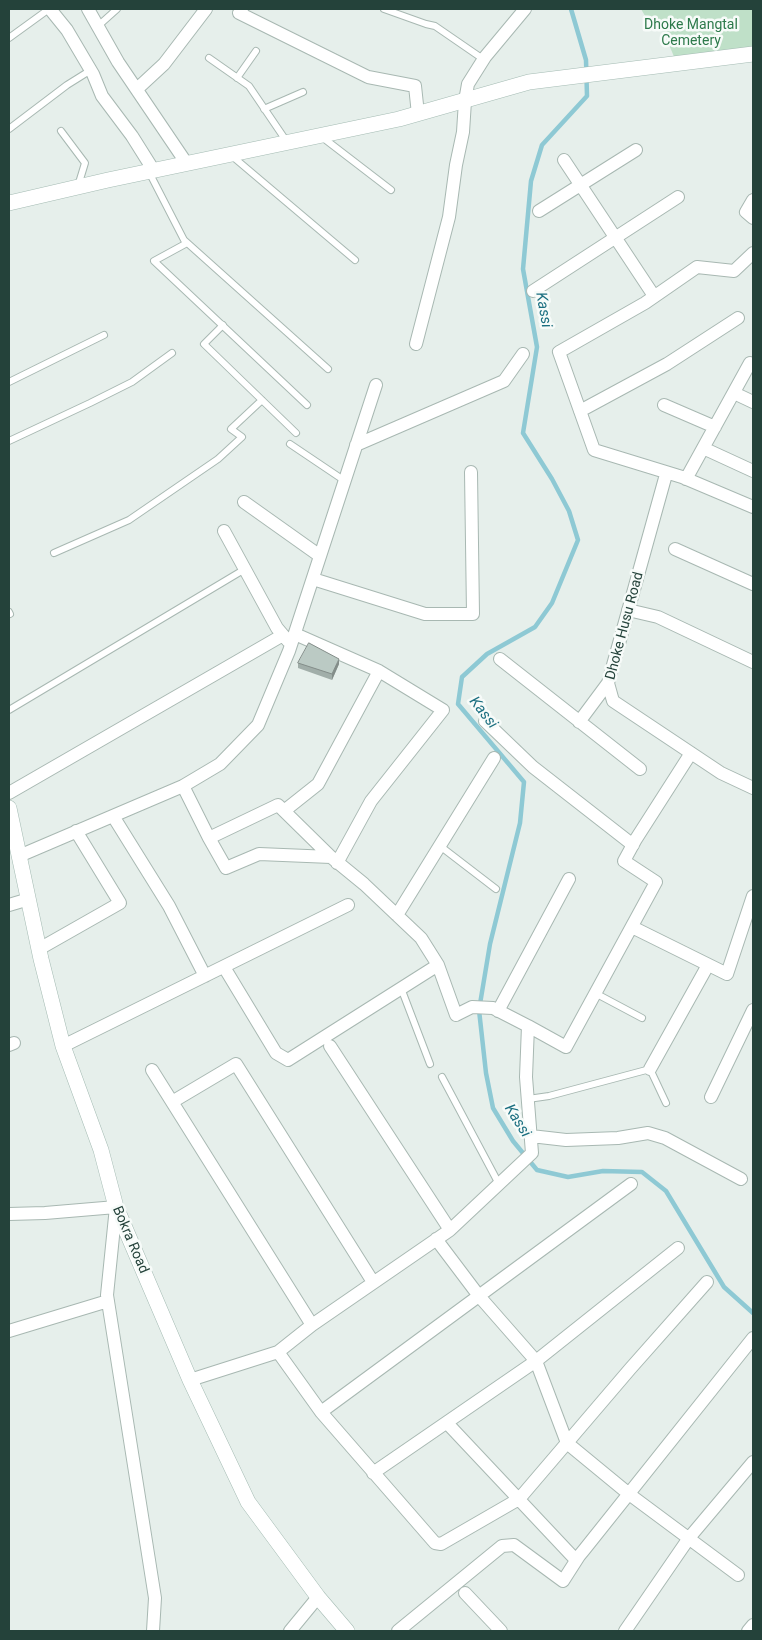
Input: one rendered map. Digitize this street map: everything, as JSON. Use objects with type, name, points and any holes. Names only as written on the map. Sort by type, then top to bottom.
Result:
[{"type":"street","points":[[50,9],[66,30],[91,70],[102,96],[132,136],[151,171]]},
{"type":"street","points":[[88,9],[118,62],[187,164]]},
{"type":"street","points":[[137,89],[164,64],[206,9]]},
{"type":"street","points":[[242,9],[239,13],[368,77],[415,86],[418,114]]},
{"type":"street","points":[[416,344],[449,216],[463,132],[468,84],[483,59],[525,9]]},
{"type":"street","points":[[9,203],[418,114],[529,82],[753,54]]},
{"type":"street","points":[[539,211],[636,150]]},
{"type":"street","points":[[564,160],[654,296]]},
{"type":"street","points":[[533,291],[678,197]]},
{"type":"street","points":[[753,200],[746,212],[753,218]]},
{"type":"street","points":[[753,253],[734,271],[697,268],[654,296],[558,352],[594,450],[686,479],[753,507]]},
{"type":"street","points":[[580,411],[667,364],[738,318]]},
{"type":"street","points":[[356,445],[504,381],[523,354]]},
{"type":"street","points":[[686,479],[750,363]]},
{"type":"street","points":[[19,856],[183,786],[220,764],[258,726],[313,579],[376,385]]},
{"type":"street","points":[[734,393],[753,402]]},
{"type":"street","points":[[664,405],[715,427]]},
{"type":"street","points":[[703,448],[753,471]]},
{"type":"street","points":[[313,579],[425,614],[473,614],[471,472]]},
{"type":"street","name":"Dhoke Husu Road","points":[[665,478],[608,683],[613,701],[721,773],[753,788]]},
{"type":"street","points":[[244,502],[320,556]]},
{"type":"street","points":[[224,531],[277,628],[290,638],[379,671],[443,710],[371,801],[334,860]]},
{"type":"street","points":[[675,550],[753,584]]},
{"type":"street","points":[[628,610],[658,617],[753,662]]},
{"type":"street","points":[[9,793],[290,638]]},
{"type":"street","points":[[500,660],[640,769]]},
{"type":"street","points":[[284,811],[318,784],[379,671]]},
{"type":"street","points":[[580,722],[608,683]]},
{"type":"street","points":[[485,721],[534,767],[633,845]]},
{"type":"street","points":[[209,838],[278,805],[334,860],[364,884],[421,938],[438,965],[456,1015],[472,1007],[493,1008],[566,1047],[656,882],[624,861],[692,753]]},
{"type":"street","points":[[397,915],[494,758]]},
{"type":"street","points":[[183,786],[226,868],[260,854],[334,860]]},
{"type":"street","name":"Bokra Road","points":[[9,808],[39,949],[63,1046],[101,1150],[116,1207],[190,1380],[248,1502],[318,1597],[347,1631]]},
{"type":"street","points":[[113,816],[169,906],[205,976]]},
{"type":"street","points":[[39,949],[120,903],[76,831]]},
{"type":"street","points":[[498,1011],[569,880]]},
{"type":"street","points":[[632,927],[727,974],[753,896]]},
{"type":"street","points":[[9,905],[29,899]]},
{"type":"street","points":[[63,1046],[348,905]]},
{"type":"street","points":[[224,967],[276,1053],[288,1060],[438,965]]},
{"type":"street","points":[[650,1069],[708,965]]},
{"type":"street","points":[[711,1097],[753,1010]]},
{"type":"street","points":[[190,1380],[278,1352],[312,1325],[450,1230],[532,1153],[526,1078],[528,1026]]},
{"type":"street","points":[[330,1046],[450,1230]]},
{"type":"street","points":[[172,1102],[236,1064],[374,1282]]},
{"type":"street","points":[[152,1070],[312,1325]]},
{"type":"street","points":[[531,1136],[566,1140],[618,1138],[648,1133],[665,1138],[741,1179]]},
{"type":"street","points":[[321,1412],[631,1184]]},
{"type":"street","points":[[9,1214],[116,1207],[107,1295],[155,1598],[154,1631]]},
{"type":"street","points":[[436,1239],[479,1296],[536,1361],[567,1443],[629,1494],[738,1575]]},
{"type":"street","points":[[373,1473],[536,1361],[678,1248]]},
{"type":"street","points":[[278,1352],[321,1412],[373,1473],[435,1543],[442,1544],[519,1498],[707,1282]]},
{"type":"street","points":[[9,1331],[108,1301]]},
{"type":"street","points":[[398,1631],[502,1546],[514,1545],[563,1581],[579,1556],[753,1338]]},
{"type":"street","points":[[447,1423],[519,1498],[568,1554],[574,1558],[579,1556]]},
{"type":"street","points":[[626,1631],[689,1538],[753,1462]]},
{"type":"street","points":[[465,1593],[501,1631]]},
{"type":"street","points":[[290,1631],[318,1597]]},
{"type":"street","points":[[748,1631],[753,1625]]},
{"type":"lane","points":[[9,38],[50,9]]},
{"type":"lane","points":[[98,26],[117,9]]},
{"type":"lane","points":[[384,9],[435,26],[483,59]]},
{"type":"lane","points":[[238,78],[256,51]]},
{"type":"lane","points":[[209,58],[249,86],[288,143]]},
{"type":"lane","points":[[9,129],[67,85],[91,70]]},
{"type":"lane","points":[[264,109],[303,92]]},
{"type":"lane","points":[[61,131],[85,163],[78,187]]},
{"type":"lane","points":[[321,136],[391,190]]},
{"type":"lane","points":[[230,155],[355,260]]},
{"type":"lane","points":[[151,171],[184,240],[328,370]]},
{"type":"lane","points":[[187,243],[154,260],[307,405]]},
{"type":"lane","points":[[223,325],[204,344],[296,433]]},
{"type":"lane","points":[[9,382],[104,335]]},
{"type":"lane","points":[[9,440],[132,382],[172,353]]},
{"type":"lane","points":[[54,553],[129,520],[218,459],[242,437],[231,429],[262,400]]},
{"type":"lane","points":[[290,444],[344,481]]},
{"type":"lane","points":[[9,710],[245,569]]},
{"type":"lane","points":[[440,846],[496,889]]},
{"type":"lane","points":[[401,988],[430,1064]]},
{"type":"lane","points":[[596,993],[642,1018]]},
{"type":"lane","points":[[528,1099],[549,1096],[650,1069],[666,1103]]},
{"type":"lane","points":[[442,1077],[499,1184]]},
{"type":"green space","name":"Dhoke Mangtal Cemetery","points":[[641,9],[753,9],[753,50],[675,59],[659,21],[651,26]]},
{"type":"building","points":[[309,643],[339,659],[332,674],[298,663]]},
{"type":"waterway","name":"Kassi","points":[[571,9],[586,60],[587,96],[542,145],[531,181],[523,269],[537,347],[523,433],[552,479],[569,511],[578,540],[552,603],[535,627],[487,654],[462,677],[458,704],[524,782],[520,823],[490,944],[479,1010],[486,1073],[493,1108],[513,1141],[537,1170],[568,1177],[603,1171],[642,1172],[666,1191],[724,1287],[753,1313]]}]
